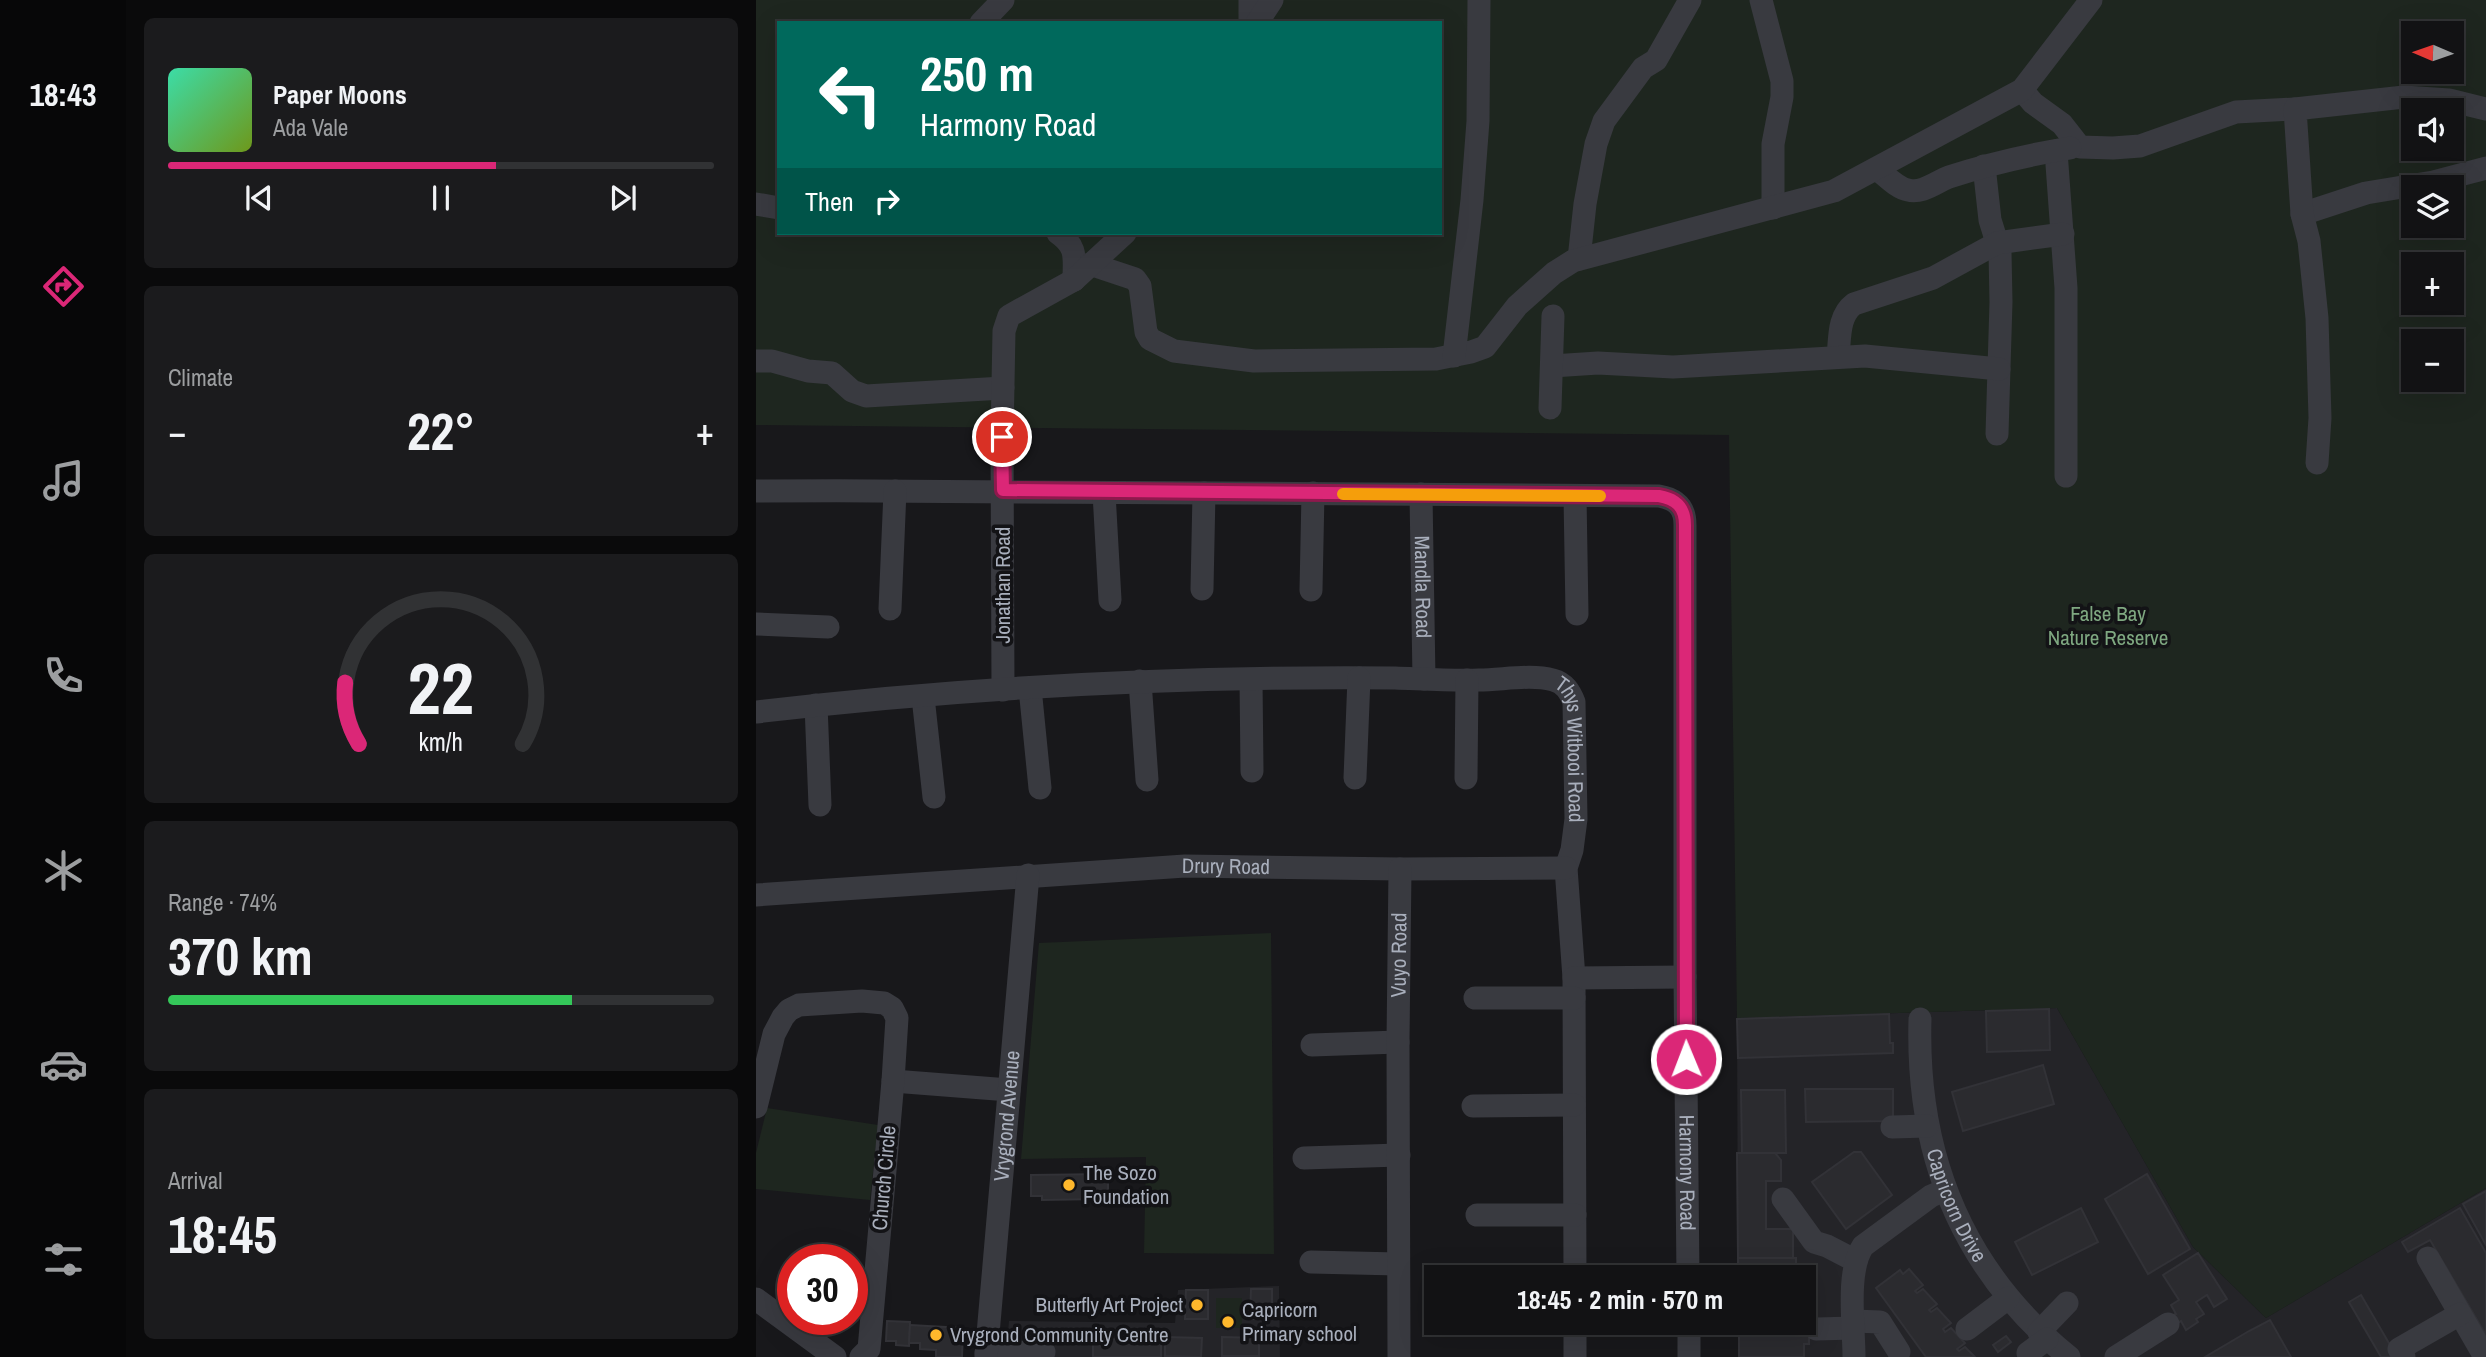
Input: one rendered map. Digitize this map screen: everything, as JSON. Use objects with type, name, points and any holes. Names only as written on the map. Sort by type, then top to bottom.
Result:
[{"type":"street","points":[[983,21],[1003,0]]},
{"type":"street","points":[[1250,0],[1250,21]]},
{"type":"street","points":[[1259,21],[1272,0]]},
{"type":"street","points":[[1454,356],[1478,121],[1479,0]]},
{"type":"street","points":[[1580,259],[1585,204],[1596,145],[1604,121],[1643,68],[1656,60],[1690,0]]},
{"type":"street","points":[[1761,0],[1782,81],[1782,97],[1773,144],[1773,208]]},
{"type":"street","points":[[1082,272],[1135,279],[1140,286],[1146,332],[1150,339],[1174,351],[1254,361],[1436,359],[1454,356],[1485,347],[1517,306],[1554,273],[1580,259],[1833,191],[2022,90],[2091,0]]},
{"type":"street","points":[[2022,90],[2033,103],[2062,124],[2080,147]]},
{"type":"street","points":[[1877,169],[1912,191],[1984,166],[2023,156],[2080,147],[2140,146],[2236,112],[2295,109],[2404,97],[2449,100],[2486,109]]},
{"type":"street","points":[[2295,109],[2302,214],[2309,241],[2317,318],[2320,418],[2317,463]]},
{"type":"street","points":[[2056,150],[2063,234],[2067,354],[2066,476]]},
{"type":"street","points":[[1984,166],[1990,220],[2000,252],[1997,434]]},
{"type":"street","points":[[2302,214],[2366,193],[2433,182],[2486,168]]},
{"type":"street","points":[[756,204],[777,208]]},
{"type":"street","points":[[1838,357],[1843,317],[1854,303],[1933,278],[1997,243],[2063,234]]},
{"type":"street","points":[[1061,235],[1074,250],[1082,272]]},
{"type":"street","points":[[1082,272],[1123,235]]},
{"type":"street","name":"Jonathan Road","points":[[1003,690],[1004,331],[1009,316],[1082,272]]},
{"type":"street","points":[[1550,408],[1553,316]]},
{"type":"street","points":[[1552,366],[1598,363],[1673,367],[1865,356],[1999,369]]},
{"type":"street","points":[[756,361],[772,361],[808,371],[832,373],[852,391],[866,396],[1003,388]]},
{"type":"street","name":"Harmony Road","points":[[756,491],[1003,490],[1576,496],[1670,498],[1677,503],[1685,517],[1688,1265]]},
{"type":"street","points":[[890,609],[895,491]]},
{"type":"street","points":[[1104,493],[1110,600]]},
{"type":"street","points":[[1202,589],[1204,493]]},
{"type":"street","points":[[1311,590],[1312,493]]},
{"type":"street","name":"Mandla Road","points":[[1421,494],[1423,679]]},
{"type":"street","points":[[1576,496],[1577,614]]},
{"type":"street","points":[[756,624],[828,627]]},
{"type":"street","points":[[1355,778],[1359,678]]},
{"type":"street","name":"Thys Witbooi Road","points":[[756,712],[816,705],[1140,681],[1543,679],[1563,685],[1574,702],[1576,819],[1566,868]]},
{"type":"street","points":[[1251,680],[1252,771]]},
{"type":"street","points":[[1466,778],[1468,680]]},
{"type":"street","points":[[1140,681],[1147,780]]},
{"type":"street","points":[[1030,688],[1040,788]]},
{"type":"street","points":[[923,697],[934,797]]},
{"type":"street","points":[[816,705],[820,805]]},
{"type":"street","name":"Drury Road","points":[[756,895],[1185,866],[1566,868]]},
{"type":"street","points":[[1566,868],[1574,988],[1575,1265]]},
{"type":"street","name":"Vuyo Road","points":[[1399,1357],[1400,869]]},
{"type":"street","name":"Vrygrond Avenue","points":[[986,1355],[1028,876]]},
{"type":"street","points":[[1475,998],[1685,977]]},
{"type":"street","name":"Church Circle","points":[[756,1107],[778,1024],[789,1010],[799,1005],[862,1001],[884,1003],[892,1008],[897,1018],[893,1081],[869,1349],[861,1357]]},
{"type":"street","name":"Capricorn Drive","points":[[1920,1019],[1920,1078],[1927,1126],[1945,1190],[1982,1263],[2008,1298],[2043,1335],[2069,1357]]},
{"type":"street","points":[[1312,1045],[1398,1042]]},
{"type":"street","points":[[893,1081],[1009,1090]]},
{"type":"street","points":[[1473,1106],[1574,1105]]},
{"type":"street","points":[[1892,1127],[1927,1126]]},
{"type":"street","points":[[1304,1157],[1399,1155]]},
{"type":"street","points":[[1854,1357],[1856,1261],[1863,1246],[1931,1196],[1945,1190]]},
{"type":"street","points":[[1783,1199],[1814,1242],[1856,1261]]},
{"type":"street","points":[[1477,1215],[1575,1215]]},
{"type":"street","points":[[2428,1258],[2485,1357]]},
{"type":"street","points":[[1311,1262],[1398,1264]]},
{"type":"street","points":[[1967,1329],[2008,1298]]},
{"type":"street","points":[[756,1299],[835,1357]]},
{"type":"street","points":[[2028,1353],[2067,1303]]},
{"type":"street","points":[[2404,1357],[2399,1349],[2460,1314]]},
{"type":"street","points":[[1816,1329],[1880,1322],[1899,1352]]},
{"type":"street","points":[[2116,1357],[2168,1324]]},
{"type":"street","points":[[1575,1335],[1576,1357]]},
{"type":"street","points":[[1689,1335],[1689,1357]]},
{"type":"street","points":[[986,1355],[1044,1352]]},
{"type":"shaded area","points":[[2057,1008],[2193,1247],[2266,1318],[2486,1188],[2486,1357],[1738,1357],[1738,1335],[1816,1335],[1816,1265],[1738,1265],[1737,1018]]},
{"type":"shaded area","name":"Capricorn Primary school","points":[[1279,1286],[1280,1357],[1006,1357],[1009,1321],[1175,1323],[1178,1290]]},
{"type":"green space","name":"False Bay Nature Reserve","points":[[756,0],[2486,0],[2486,1188],[2266,1318],[2193,1247],[2057,1008],[1737,1018],[1729,435],[756,425]]},
{"type":"green space","points":[[1271,933],[1274,1254],[1144,1253],[1146,1157],[1021,1159],[1039,943]]},
{"type":"green space","points":[[767,1108],[878,1125],[870,1200],[756,1189],[756,1153]]},
{"type":"green space","points":[[1216,1298],[1242,1298],[1242,1328],[1216,1328]]},
{"type":"building","points":[[2049,1009],[2050,1050],[1987,1052],[1986,1011]]},
{"type":"building","points":[[1889,1014],[1893,1053],[1738,1058],[1737,1019]]},
{"type":"building","points":[[2043,1065],[2054,1104],[1963,1131],[1952,1092]]},
{"type":"building","points":[[1805,1089],[1893,1089],[1893,1121],[1806,1122]]},
{"type":"building","points":[[1741,1090],[1785,1090],[1786,1153],[1742,1153]]},
{"type":"building","points":[[1854,1152],[1861,1152],[1892,1195],[1846,1229],[1812,1182]]},
{"type":"building","points":[[1737,1153],[1775,1153],[1781,1160],[1781,1181],[1766,1181],[1766,1229],[1793,1229],[1793,1258],[1738,1258]]},
{"type":"building","name":"The Sozo Foundation","points":[[1108,1174],[1108,1195],[1099,1196],[1099,1199],[1042,1200],[1042,1196],[1031,1196],[1031,1175]]},
{"type":"building","points":[[2147,1174],[2190,1249],[2148,1274],[2105,1199]]},
{"type":"building","points":[[2486,1191],[2486,1245],[2463,1204]]},
{"type":"building","points":[[2081,1208],[2098,1242],[2032,1275],[2015,1242]]},
{"type":"building","points":[[2460,1208],[2486,1253],[2486,1335],[2430,1240],[2408,1252],[2402,1242]]},
{"type":"building","points":[[2198,1253],[2227,1299],[2214,1307],[2207,1295],[2196,1302],[2204,1314],[2186,1330],[2181,1321],[2178,1323],[2173,1315],[2176,1314],[2171,1305],[2179,1300],[2163,1275]]},
{"type":"building","points":[[1738,1258],[1796,1258],[1796,1265],[1738,1265]]},
{"type":"building","points":[[1909,1269],[1923,1285],[1915,1291],[1917,1293],[1923,1289],[1937,1304],[1929,1310],[1931,1312],[1937,1308],[1951,1323],[1943,1329],[1945,1332],[1951,1328],[1965,1343],[1957,1349],[1959,1351],[1965,1347],[1975,1357],[1926,1357],[1876,1288],[1900,1270],[1903,1274]]},
{"type":"building","points":[[1251,1289],[1272,1289],[1272,1319],[1250,1319]]},
{"type":"building","name":"Butterfly Art Project","points":[[1186,1290],[1208,1290],[1208,1319],[1185,1319]]},
{"type":"building","points":[[2361,1295],[2397,1357],[2381,1357],[2349,1302]]},
{"type":"building","points":[[2270,1320],[2291,1357],[2205,1357],[2249,1331]]},
{"type":"building","points":[[887,1321],[910,1322],[909,1346],[896,1345],[896,1341],[886,1341]]},
{"type":"building","name":"Vrygrond Community Centre","points":[[910,1325],[963,1328],[962,1357],[936,1357],[936,1350],[920,1349],[920,1343],[909,1343]]},
{"type":"building","points":[[1068,1330],[1084,1330],[1084,1343],[1068,1343]]},
{"type":"building","points":[[1739,1335],[1809,1335],[1809,1344],[1804,1344],[1804,1357],[1739,1357]]},
{"type":"building","points":[[2006,1336],[2011,1342],[1998,1352],[1993,1345]]},
{"type":"building","points":[[1165,1337],[1202,1338],[1201,1357],[1165,1356]]},
{"type":"building","points":[[1222,1337],[1259,1338],[1259,1356],[1222,1356]]},
{"type":"building","points":[[1093,1339],[1161,1339],[1161,1357],[1093,1357]]},
{"type":"slow traffic","points":[[1343,494],[1600,496]]},
{"type":"place","name":"The Sozo Foundation","points":[[1069,1185]]},
{"type":"place","name":"Butterfly Art Project","points":[[1197,1305]]},
{"type":"place","name":"Capricorn Primary school","points":[[1228,1322]]},
{"type":"place","name":"Vrygrond Community Centre","points":[[936,1335]]},
{"type":"route","points":[[1002,437],[1003,490],[1659,496],[1670,498],[1677,503],[1685,517],[1686,1059]]}]
